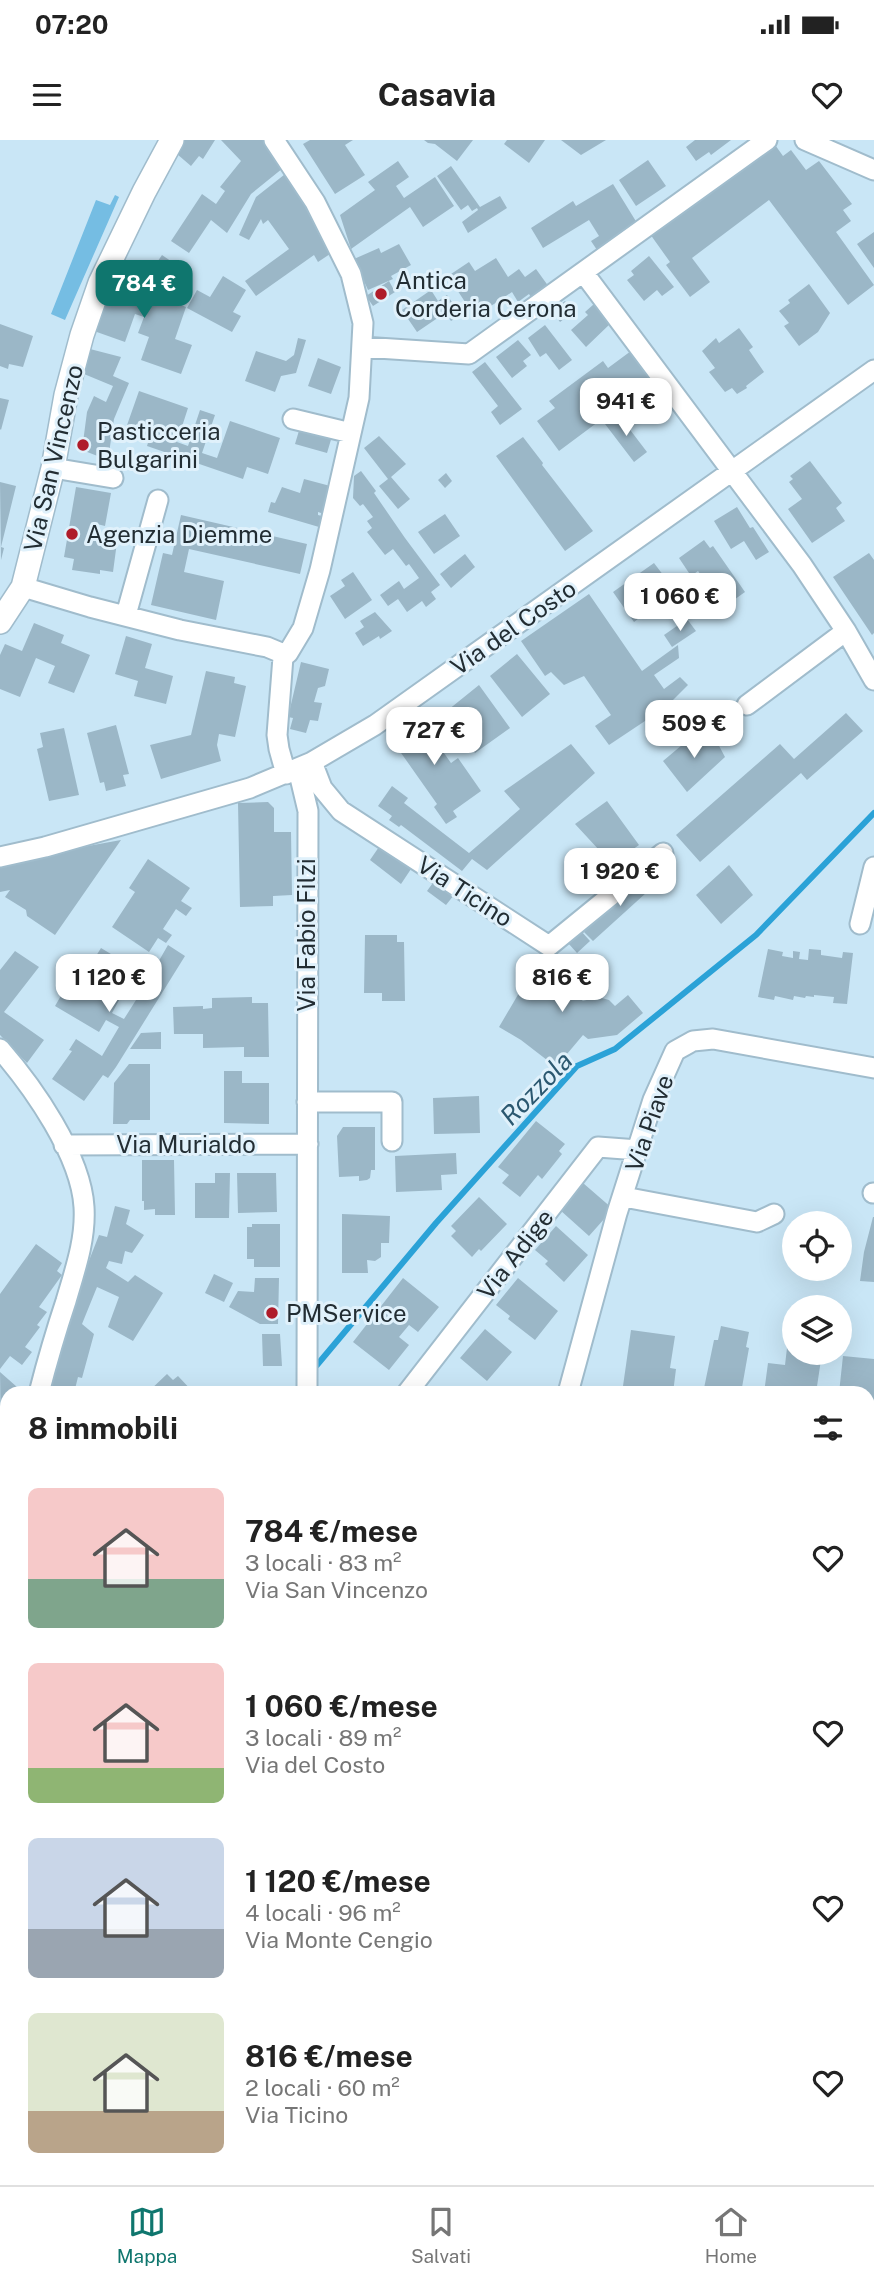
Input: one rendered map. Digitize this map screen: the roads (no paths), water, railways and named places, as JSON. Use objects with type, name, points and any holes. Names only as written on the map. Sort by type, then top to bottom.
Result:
[{"type":"street","name":"Via San Vincenzo","points":[[0,622],[23,587],[53,468],[66,395],[82,335],[100,283],[172,140]]},
{"type":"street","points":[[274,140],[315,202],[351,274],[363,323],[359,398],[320,570],[303,628],[283,657]]},
{"type":"street","points":[[362,347],[469,354],[767,140]]},
{"type":"street","points":[[806,140],[874,170]]},
{"type":"street","points":[[583,272],[802,565],[846,631],[874,680]]},
{"type":"street","name":"Via del Costo","points":[[0,857],[250,788],[299,768],[375,725],[874,370]]},
{"type":"street","points":[[293,419],[351,433]]},
{"type":"street","points":[[53,468],[113,478]]},
{"type":"street","points":[[126,615],[158,500]]},
{"type":"street","points":[[23,587],[180,630],[267,647],[279,652],[283,657],[277,734],[279,749],[299,768]]},
{"type":"street","points":[[747,705],[846,631]]},
{"type":"street","name":"Via Ticino","points":[[299,768],[322,788],[341,811],[549,946],[663,853]]},
{"type":"street","name":"Via Fabio Filzi","points":[[299,768],[308,811],[307,1386]]},
{"type":"street","points":[[860,924],[874,867]]},
{"type":"street","name":"Via Piave","points":[[570,1386],[653,1100],[675,1051],[693,1041],[713,1039],[874,1068]]},
{"type":"street","points":[[0,1049],[23,1075],[64,1145],[76,1170],[84,1207],[79,1256],[41,1386]]},
{"type":"street","points":[[307,1102],[392,1102],[392,1140]]},
{"type":"street","name":"Via Murialdo","points":[[64,1145],[307,1144]]},
{"type":"street","name":"Via Adige","points":[[412,1386],[598,1147],[638,1150]]},
{"type":"street","points":[[624,1197],[757,1222],[774,1214]]},
{"type":"waterway","name":"Rozzola","points":[[317,1365],[436,1223],[577,1066],[615,1049],[756,935],[874,813]]},
{"type":"place","name":"Antica Corderia Cerona","points":[[381,294]]},
{"type":"place","name":"Pasticceria Bulgarini","points":[[83,445]]},
{"type":"place","name":"Agenzia Diemme","points":[[72,534]]},
{"type":"place","name":"PMService","points":[[272,1313]]}]
